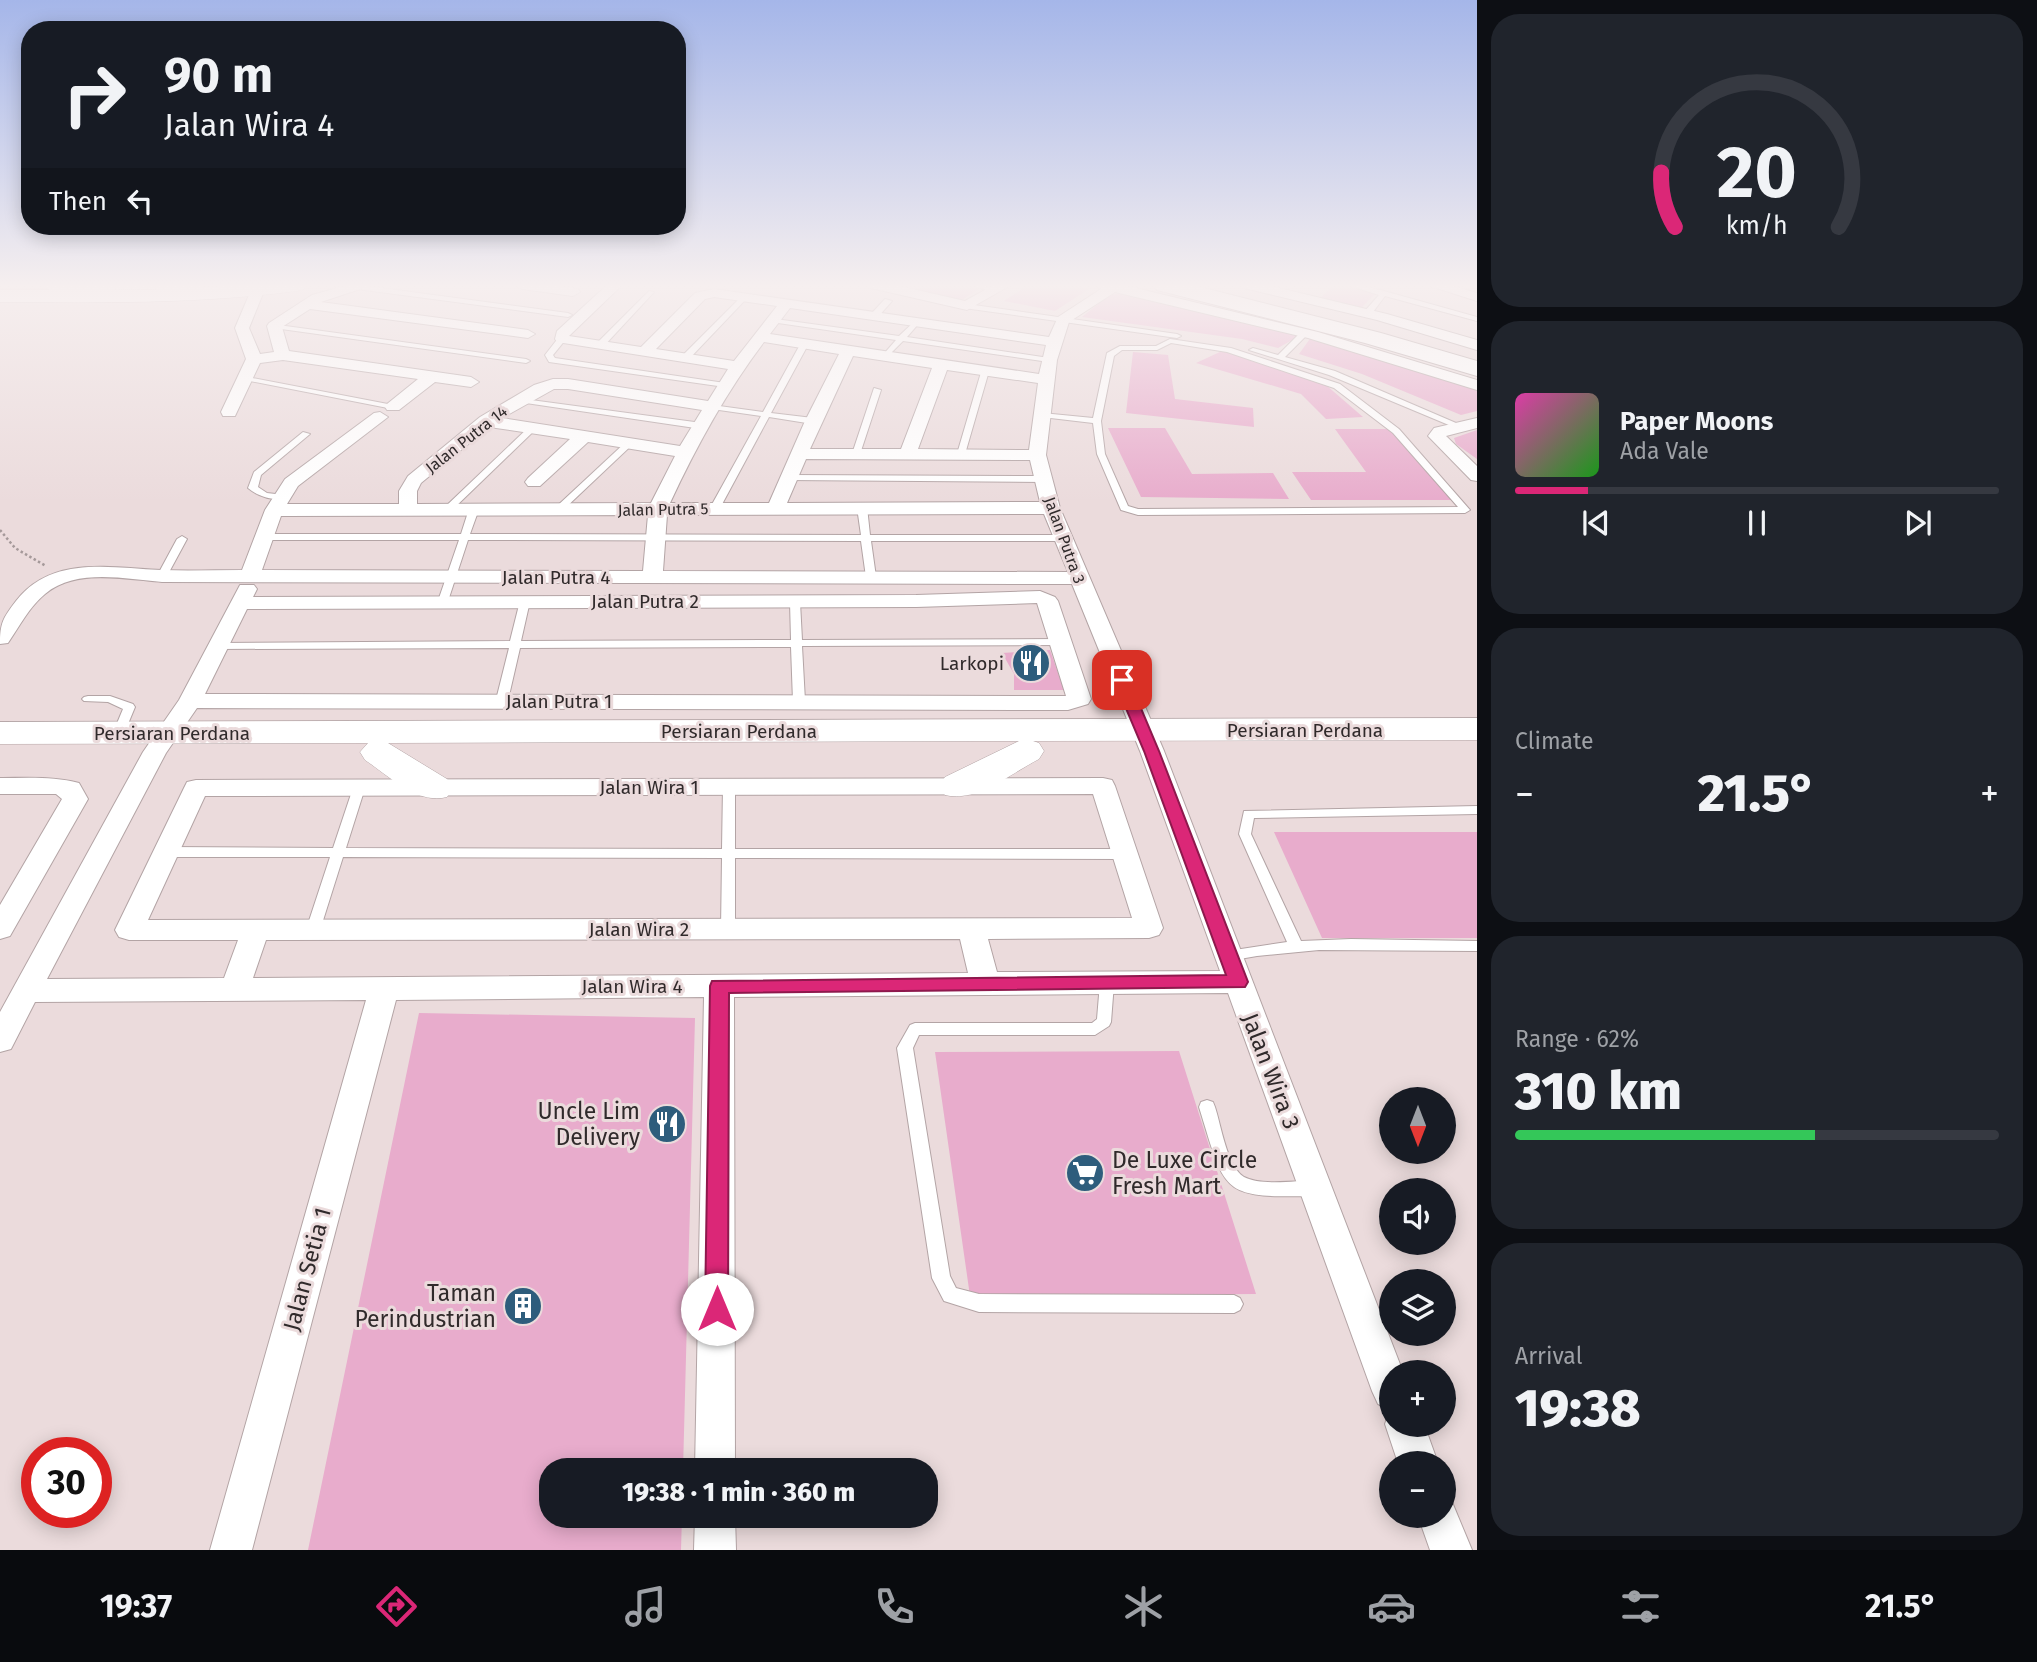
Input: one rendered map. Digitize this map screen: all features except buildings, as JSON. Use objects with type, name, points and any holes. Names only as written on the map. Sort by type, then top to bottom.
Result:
[{"type":"main road","points":[[1437,357],[1477,369]]},
{"type":"main road","name":"Persiaran Perdana","points":[[0,752],[162,743],[928,716],[1148,741],[1477,750]]},
{"type":"main road","name":"Persiaran Perdana","points":[[0,733],[119,733],[162,743],[379,752],[1026,751],[1148,741],[1477,729]]},
{"type":"main road","points":[[958,786],[1026,751]]},
{"type":"main road","points":[[379,752],[434,788]]},
{"type":"street","points":[[229,412],[254,359],[266,357]]},
{"type":"street","points":[[299,357],[471,382]]},
{"type":"street","points":[[681,357],[738,366]]},
{"type":"street","points":[[653,577],[658,509],[685,452],[724,385],[744,357]]},
{"type":"street","points":[[776,508],[813,421],[845,357]]},
{"type":"street","points":[[894,357],[1047,380]]},
{"type":"street","points":[[1391,357],[1477,385]]},
{"type":"street","name":"Jalan Putra 3","points":[[1049,360],[1037,455],[1051,508],[1078,578],[1148,741]]},
{"type":"street","points":[[908,454],[941,365]]},
{"type":"street","points":[[0,1040],[162,743],[190,701],[240,603],[252,576],[263,537],[291,483],[431,377]]},
{"type":"street","name":"Jalan Putra 14","points":[[408,509],[408,491],[414,480],[486,421],[540,388],[568,384],[712,407]]},
{"type":"street","points":[[486,421],[685,452]]},
{"type":"street","points":[[1477,423],[1440,432],[1437,436],[1477,476]]},
{"type":"street","points":[[534,482],[584,436]]},
{"type":"street","points":[[800,454],[1037,455]]},
{"type":"street","name":"Jalan Putra 5","points":[[278,504],[408,509],[1051,508]]},
{"type":"street","name":"Jalan Putra 4","points":[[0,638],[37,589],[63,576],[93,573],[162,576],[1078,578]]},
{"type":"street","points":[[915,577],[916,601]]},
{"type":"street","name":"Jalan Putra 2","points":[[240,603],[795,602],[1040,597],[1048,601],[1061,642]]},
{"type":"street","name":"Jalan Putra 1","points":[[190,701],[799,701],[928,716],[1068,703],[1080,699],[1061,642]]},
{"type":"street","name":"Jalan Wira 3","points":[[1148,741],[1379,1360]]},
{"type":"street","points":[[0,786],[56,786],[70,789],[75,799],[0,929]]},
{"type":"street","name":"Jalan Wira 1","points":[[166,852],[196,788],[1103,786],[1125,853]]},
{"type":"street","name":"Jalan Wira 2","points":[[166,852],[129,930],[1149,928],[1125,853]]},
{"type":"street","points":[[972,929],[985,984]]},
{"type":"street","points":[[234,989],[256,930]]},
{"type":"street","name":"Jalan Wira 4","points":[[27,991],[1107,983],[1233,969]]},
{"type":"street","points":[[715,1458],[719,986]]},
{"type":"street","name":"Jalan Setia 1","points":[[231,1550],[384,988]]},
{"type":"street","points":[[715,1528],[715,1550]]},
{"type":"street","points":[[1443,1528],[1451,1550]]},
{"type":"lane","points":[[500,357],[526,361]]},
{"type":"lane","points":[[550,357],[724,385]]},
{"type":"lane","points":[[715,508],[797,357]]},
{"type":"lane","points":[[1030,357],[1049,360]]},
{"type":"lane","points":[[1110,357],[1097,421],[1101,454],[1124,508],[1138,512],[1465,510],[1396,431],[1337,386],[1250,357]]},
{"type":"lane","points":[[1281,357],[1380,391],[1459,426]]},
{"type":"lane","points":[[961,454],[985,371]]},
{"type":"lane","points":[[245,378],[387,412]]},
{"type":"lane","points":[[856,454],[877,390]]},
{"type":"lane","points":[[519,400],[702,426]]},
{"type":"lane","points":[[712,407],[813,421]]},
{"type":"lane","points":[[1042,415],[1097,421]]},
{"type":"lane","points":[[448,509],[533,428]]},
{"type":"lane","points":[[278,504],[253,488],[257,474],[306,434]]},
{"type":"lane","points":[[559,509],[630,443]]},
{"type":"lane","points":[[789,478],[1044,479]]},
{"type":"lane","points":[[862,507],[871,577]]},
{"type":"lane","points":[[443,601],[474,509]]},
{"type":"lane","points":[[263,537],[1063,538]]},
{"type":"lane","points":[[162,576],[182,539]]},
{"type":"lane","points":[[502,701],[524,601]]},
{"type":"lane","points":[[795,602],[799,701]]},
{"type":"lane","points":[[218,646],[1061,642]]},
{"type":"lane","points":[[88,699],[110,699],[129,707],[119,733]]},
{"type":"lane","points":[[728,929],[730,787]]},
{"type":"lane","points":[[313,930],[359,788]]},
{"type":"lane","points":[[1296,946],[1245,834],[1248,814],[1477,810]]},
{"type":"lane","points":[[166,852],[1125,853]]},
{"type":"lane","points":[[1233,969],[1258,949],[1296,946],[1477,946]]},
{"type":"lane","points":[[1107,983],[1104,1021],[1095,1029],[915,1029],[905,1048],[941,1278],[950,1295],[979,1303],[1234,1304]]},
{"type":"lane","points":[[1207,1107],[1226,1167],[1237,1182],[1260,1188],[1315,1188]]},
{"type":"path","points":[[0,530],[15,548],[63,576]]},
{"type":"place","name":"Larkopi","points":[[1031,663]]},
{"type":"place","name":"Uncle Lim Delivery","points":[[667,1124]]},
{"type":"place","name":"De Luxe Circle Fresh Mart","points":[[1085,1173]]},
{"type":"place","name":"Taman Perindustrian","points":[[523,1306]]},
{"type":"route","points":[[717,1309],[719,986],[1238,982],[1144,730],[1122,680]]}]
